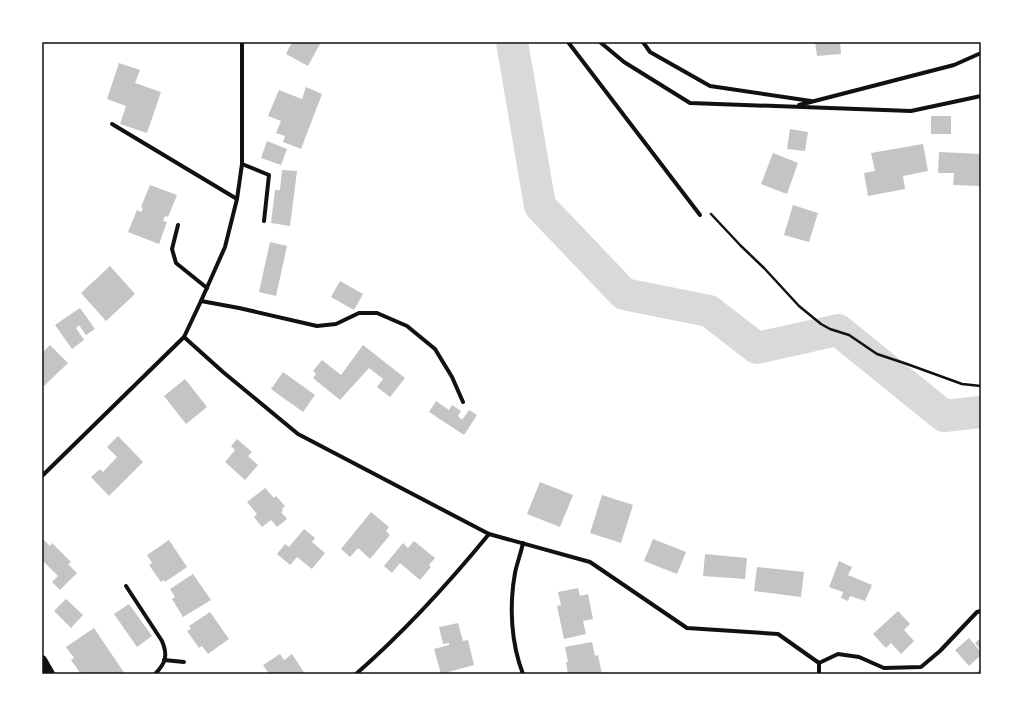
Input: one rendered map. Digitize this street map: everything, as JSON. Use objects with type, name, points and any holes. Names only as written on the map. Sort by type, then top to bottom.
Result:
[{"type":"main road","points":[[42,660],[50,674]]},
{"type":"street","points":[[42,476],[184,337],[207,288],[225,247],[237,199],[242,164],[242,42]]},
{"type":"street","points":[[568,42],[700,215]]},
{"type":"street","points":[[600,42],[624,62],[690,103],[911,111],[981,96]]},
{"type":"street","points":[[643,42],[650,52],[710,86],[814,102]]},
{"type":"street","points":[[793,107],[954,65],[981,53]]},
{"type":"street","points":[[112,124],[237,199]]},
{"type":"street","points":[[242,164],[269,175],[264,221]]},
{"type":"street","points":[[178,224],[172,249],[176,263],[207,288]]},
{"type":"street","points":[[201,301],[317,326],[336,324],[359,313],[377,313],[407,326],[435,349],[452,377],[463,402]]},
{"type":"street","points":[[184,337],[223,372],[298,434],[489,534],[590,562],[687,628],[778,634],[819,663]]},
{"type":"street","points":[[356,674],[390,643],[461,568],[489,534]]},
{"type":"street","points":[[523,543],[515,573],[512,599],[512,628],[524,674]]},
{"type":"street","points":[[126,586],[162,641],[166,653],[162,666],[155,674]]},
{"type":"street","points":[[819,663],[838,654],[859,657],[884,668],[921,667],[940,651],[977,612],[981,611]]},
{"type":"street","points":[[164,660],[184,662]]},
{"type":"street","points":[[819,663],[819,674]]},
{"type":"path","points":[[707,210],[799,306],[821,324],[840,333],[849,335],[877,354],[962,384],[981,386]]},
{"type":"building","points":[[292,42],[321,42],[308,66],[286,54]]},
{"type":"building","points":[[815,42],[840,42],[841,54],[817,56]]},
{"type":"building","points":[[119,63],[140,70],[135,83],[161,92],[147,133],[120,124],[126,106],[107,99]]},
{"type":"building","points":[[306,87],[322,94],[301,149],[283,142],[285,136],[276,133],[281,121],[268,116],[279,90],[302,99]]},
{"type":"building","points":[[931,116],[951,116],[951,134],[931,134]]},
{"type":"building","points":[[790,129],[808,132],[805,151],[787,149]]},
{"type":"building","points":[[267,141],[287,149],[281,165],[261,158]]},
{"type":"building","points":[[923,144],[928,171],[903,176],[905,189],[868,196],[864,173],[875,171],[871,153]]},
{"type":"building","points":[[939,152],[981,154],[980,186],[953,185],[954,173],[938,173]]},
{"type":"building","points":[[773,153],[798,163],[787,194],[761,184]]},
{"type":"building","points":[[282,170],[297,171],[290,226],[271,223],[275,190],[280,190]]},
{"type":"building","points":[[150,185],[177,195],[168,217],[165,216],[163,221],[167,222],[159,244],[128,232],[137,210],[141,212],[143,208],[141,207]]},
{"type":"building","points":[[793,205],[818,213],[809,242],[784,235]]},
{"type":"building","points":[[270,242],[287,246],[276,296],[259,292]]},
{"type":"building","points":[[110,266],[135,294],[106,321],[81,293]]},
{"type":"building","points":[[340,281],[363,294],[354,310],[331,297]]},
{"type":"building","points":[[80,308],[95,329],[86,335],[79,325],[76,328],[84,340],[72,349],[55,325]]},
{"type":"building","points":[[50,345],[68,363],[44,386],[42,384],[42,353]]},
{"type":"building","points":[[363,345],[405,378],[390,397],[377,387],[383,379],[369,368],[340,400],[313,378],[316,374],[313,371],[322,360],[341,375]]},
{"type":"building","points":[[283,372],[315,395],[303,412],[271,389]]},
{"type":"building","points":[[185,379],[207,407],[186,424],[164,396]]},
{"type":"building","points":[[436,401],[449,410],[452,405],[461,411],[458,416],[462,420],[469,410],[477,415],[464,435],[429,412]]},
{"type":"building","points":[[118,436],[143,462],[109,496],[91,477],[100,469],[103,472],[117,457],[107,447]]},
{"type":"building","points":[[237,439],[252,452],[248,456],[258,465],[245,480],[225,462],[235,450],[231,446]]},
{"type":"building","points":[[540,482],[573,495],[560,527],[527,514]]},
{"type":"building","points":[[265,488],[274,498],[276,496],[285,506],[281,512],[287,519],[277,527],[271,520],[262,527],[254,517],[257,514],[247,502]]},
{"type":"building","points":[[602,495],[633,505],[621,543],[590,533]]},
{"type":"building","points":[[371,512],[389,527],[386,531],[390,535],[370,559],[358,548],[350,557],[341,549]]},
{"type":"building","points":[[304,529],[315,538],[312,542],[325,553],[312,569],[297,557],[290,565],[277,554],[285,544],[289,547]]},
{"type":"building","points":[[42,538],[50,546],[52,543],[71,562],[68,564],[77,573],[60,590],[52,582],[58,576],[42,560]]},
{"type":"building","points":[[653,539],[686,552],[677,574],[644,561]]},
{"type":"building","points":[[169,540],[187,567],[165,582],[164,580],[161,582],[149,565],[152,563],[147,555]]},
{"type":"building","points":[[414,541],[435,558],[429,565],[431,567],[420,580],[400,563],[392,573],[384,566],[403,543],[408,548]]},
{"type":"building","points":[[705,554],[747,558],[745,579],[703,576]]},
{"type":"building","points":[[839,561],[852,567],[848,575],[872,585],[865,601],[850,596],[848,601],[841,598],[843,592],[829,587]]},
{"type":"building","points":[[757,567],[804,572],[801,597],[754,591]]},
{"type":"building","points":[[193,574],[211,600],[183,617],[172,599],[175,597],[170,589]]},
{"type":"building","points":[[578,588],[580,596],[588,594],[593,619],[583,621],[586,634],[564,639],[557,606],[561,605],[558,592]]},
{"type":"building","points":[[66,599],[83,615],[71,628],[54,611]]},
{"type":"building","points":[[129,604],[152,636],[137,647],[114,614]]},
{"type":"building","points":[[898,611],[910,624],[904,630],[914,641],[901,654],[891,643],[886,648],[873,634]]},
{"type":"building","points":[[210,612],[229,639],[208,654],[202,646],[199,648],[187,631],[191,629],[189,626]]},
{"type":"building","points":[[458,623],[463,641],[468,640],[474,665],[441,674],[434,649],[449,645],[449,643],[443,644],[439,627]]},
{"type":"building","points":[[94,628],[125,674],[81,674],[71,660],[74,658],[66,647]]},
{"type":"building","points":[[969,638],[981,652],[981,655],[969,666],[955,650]]},
{"type":"building","points":[[981,638],[981,650],[975,643]]},
{"type":"building","points":[[592,642],[595,656],[598,655],[602,674],[568,674],[566,662],[568,662],[565,647]]},
{"type":"building","points":[[280,654],[284,660],[292,654],[305,674],[269,674],[263,665]]},
{"type":"building","points":[[981,669],[981,674],[975,674]]},
{"type":"waterway","points":[[512,42],[540,206],[624,294],[709,311],[757,348],[838,330],[944,416],[981,412]]}]
